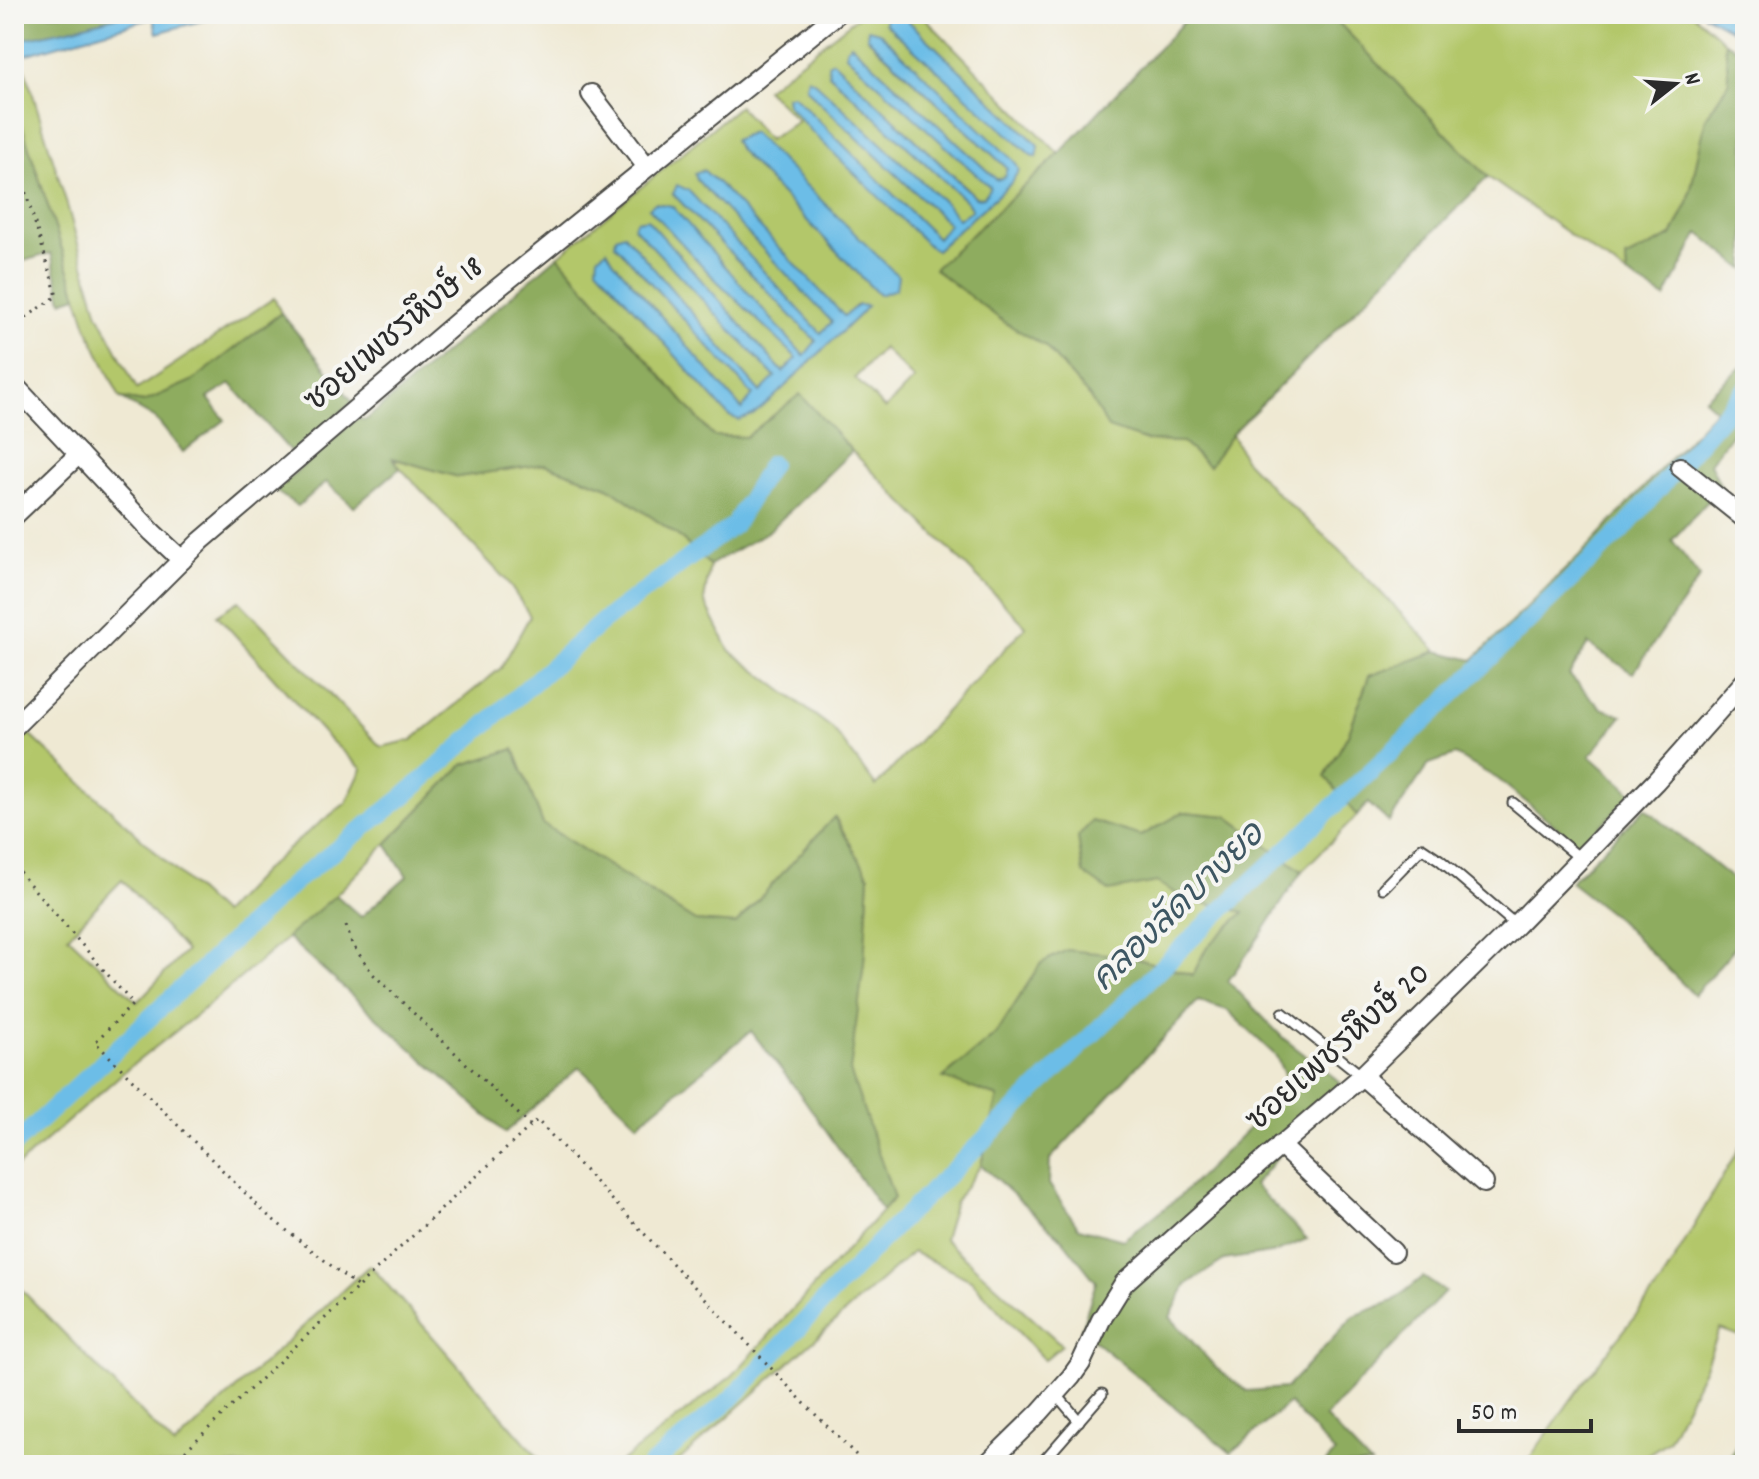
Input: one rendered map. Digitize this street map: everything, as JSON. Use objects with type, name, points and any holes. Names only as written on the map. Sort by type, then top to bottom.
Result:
[{"type":"street","name":"ซอยเพชรหึงษ์ 18","points":[[14,727],[201,541],[483,300],[837,14]]},
{"type":"street","points":[[591,94],[647,167]]},
{"type":"street","points":[[14,385],[182,560]]},
{"type":"street","points":[[14,516],[79,454]]},
{"type":"street","points":[[1680,467],[1745,519]]},
{"type":"street","name":"ซอยเพชรหึงษ์ 20","points":[[997,1461],[1081,1363],[1101,1320],[1124,1283],[1362,1076],[1581,859],[1745,681]]},
{"type":"street","points":[[1362,1076],[1484,1183]]},
{"type":"street","points":[[1280,1145],[1393,1252]]},
{"type":"lane","points":[[1513,803],[1581,859]]},
{"type":"lane","points":[[1383,888],[1422,848],[1516,925]]},
{"type":"lane","points":[[1283,1013],[1362,1076]]},
{"type":"lane","points":[[1056,1394],[1079,1421]]},
{"type":"lane","points":[[1040,1465],[1102,1394]]},
{"type":"path","points":[[14,154],[57,296],[14,326]]},
{"type":"path","points":[[14,866],[133,1004],[95,1042],[266,1214],[358,1287]]},
{"type":"path","points":[[346,926],[352,944],[372,973],[531,1126]]},
{"type":"path","points":[[170,1465],[537,1120],[866,1465]]},
{"type":"green space","points":[[14,14],[126,14],[14,41]]},
{"type":"green space","points":[[861,14],[886,14],[885,23],[1037,157],[1039,146],[901,14],[921,14],[1059,154],[935,269],[1004,322],[1045,346],[1089,396],[1109,428],[1147,441],[1182,442],[1209,466],[1232,434],[1244,459],[1340,550],[1437,651],[1369,676],[1348,735],[1325,776],[1357,816],[1302,871],[1227,816],[1184,812],[1141,836],[1157,882],[1185,899],[1245,912],[1206,948],[1193,975],[1127,956],[1042,963],[996,1034],[944,1077],[998,1097],[981,1165],[955,1202],[944,1239],[1062,1345],[1044,1360],[971,1280],[913,1252],[674,1465],[617,1465],[733,1375],[894,1198],[849,1071],[864,963],[869,876],[835,817],[736,924],[695,921],[543,824],[514,749],[463,765],[326,905],[199,1013],[125,1071],[14,1169],[14,743],[26,731],[222,914],[263,871],[346,803],[362,769],[327,737],[217,615],[239,601],[381,747],[412,740],[501,668],[530,616],[507,581],[391,458],[458,477],[545,464],[608,487],[676,534],[710,565],[704,600],[729,650],[833,729],[876,786],[1026,626],[800,395],[746,437],[713,436],[558,256],[739,106],[768,140],[798,121],[766,89]],"holes":[[[867,38],[1019,170],[1010,184],[936,250],[793,95],[937,238],[950,225],[817,100],[806,87],[808,79],[815,82],[948,206],[958,219],[972,210],[967,202],[829,74],[836,64],[977,198],[984,197],[991,187],[846,55],[851,44],[997,180],[1004,177],[1007,168]],[[734,140],[878,294],[739,150]],[[703,170],[718,183],[844,317],[857,305],[866,306],[773,398],[729,416],[597,267],[607,250],[614,262],[742,409],[753,395],[615,244],[624,234],[760,392],[776,378],[634,227],[647,219],[783,372],[797,358],[710,274],[650,208],[656,203],[672,207],[804,356],[816,341],[673,194],[688,190],[821,334],[833,322],[697,180]],[[883,348],[914,379],[885,409],[855,378]],[[122,880],[186,951],[137,1002],[68,936]]]},
{"type":"green space","points":[[1191,14],[1330,14],[1488,177],[1232,434],[1209,466],[1182,442],[1147,441],[1108,428],[1089,396],[1045,346],[1004,322],[934,269],[1059,154]]},
{"type":"green space","points":[[1330,14],[1693,14],[1725,42],[1729,82],[1706,118],[1688,203],[1672,236],[1626,258],[1627,275],[1488,177]]},
{"type":"green space","points":[[1725,42],[1745,52],[1745,270],[1699,233],[1665,298],[1627,275],[1626,258],[1672,236],[1688,203],[1706,118],[1729,82]]},
{"type":"green space","points":[[21,56],[98,314],[137,389],[274,298],[281,313],[194,380],[144,402],[120,398],[89,332],[14,101],[14,58]]},
{"type":"green space","points":[[14,101],[77,296],[62,301],[51,253],[14,264]]},
{"type":"green space","points":[[558,256],[713,436],[746,437],[800,394],[852,451],[769,531],[710,565],[676,534],[608,487],[545,464],[458,477],[393,458],[400,468],[354,507],[326,482],[298,506],[275,491],[357,418],[366,420]]},
{"type":"green space","points":[[281,313],[353,402],[291,452],[231,384],[208,398],[225,420],[183,452],[156,419],[120,398],[144,402],[194,380]]},
{"type":"green space","points":[[1745,364],[1745,416],[1710,463],[1721,487],[1672,540],[1700,577],[1633,673],[1588,644],[1569,675],[1601,708],[1622,716],[1590,756],[1633,794],[1580,846],[1498,779],[1455,755],[1429,764],[1389,822],[1368,803],[1357,816],[1325,776],[1348,735],[1369,676],[1437,651],[1473,660],[1590,545],[1716,410],[1704,399]]},
{"type":"green space","points":[[514,749],[543,824],[695,921],[736,924],[834,817],[869,876],[864,963],[850,1071],[894,1198],[882,1210],[801,1095],[751,1031],[638,1124],[579,1067],[505,1133],[287,937],[336,895],[361,917],[407,876],[386,844],[463,765]]},
{"type":"green space","points":[[1645,808],[1745,889],[1745,936],[1694,995],[1614,916],[1570,882]]},
{"type":"green space","points":[[1184,812],[1227,816],[1302,871],[1228,981],[1283,1038],[1340,1082],[1254,1185],[1307,1239],[1277,1252],[1224,1260],[1186,1285],[1170,1317],[1216,1368],[1247,1391],[1286,1388],[1354,1316],[1393,1301],[1423,1277],[1445,1292],[1325,1417],[1371,1465],[1324,1465],[1335,1453],[1289,1403],[1231,1453],[1081,1330],[1096,1282],[1062,1239],[981,1165],[998,1097],[943,1078],[996,1034],[1041,963],[1067,950],[1127,956],[1193,975],[1206,948],[1244,912],[1185,899],[1157,882],[1109,891],[1083,873],[1078,837],[1092,821],[1141,836]],"holes":[[[1198,1001],[1227,1010],[1276,1056],[1290,1088],[1178,1198],[1123,1240],[1079,1228],[1049,1184],[1050,1159]]]},
{"type":"green space","points":[[1745,1138],[1745,1338],[1720,1329],[1668,1441],[1637,1461],[1623,1465],[1525,1465],[1577,1391],[1661,1283]]},
{"type":"green space","points":[[370,1265],[545,1465],[14,1465],[14,1282],[174,1446]]},
{"type":"green space","points":[[1745,1382],[1745,1465],[1726,1465],[1737,1443],[1736,1404]]},
{"type":"water","points":[[126,14],[227,14],[157,33],[153,18],[14,58],[14,41]]},
{"type":"water","points":[[886,14],[901,14],[1039,146],[1037,157],[1031,155],[885,23]]},
{"type":"water","points":[[1703,14],[1725,14],[1745,25],[1745,37]]},
{"type":"water","points":[[868,29],[879,32],[1015,162],[1019,170],[1010,184],[936,250],[809,129],[787,104],[786,97],[793,95],[937,238],[949,224],[817,100],[806,87],[808,78],[948,206],[958,219],[972,210],[829,74],[828,64],[833,61],[976,198],[984,197],[990,187],[846,55],[851,44],[997,180],[1004,177],[1007,168],[867,37]]},
{"type":"water","points":[[752,132],[898,276],[896,289],[879,295],[739,150],[734,140]]},
{"type":"water","points":[[703,170],[844,316],[858,305],[867,306],[773,398],[753,415],[739,420],[729,416],[597,267],[598,256],[607,250],[614,262],[742,409],[753,395],[615,244],[616,237],[624,234],[760,392],[775,377],[634,227],[636,221],[647,219],[783,372],[797,358],[710,274],[649,208],[655,203],[672,206],[804,356],[816,341],[673,194],[677,185],[688,190],[821,333],[832,322],[697,180],[695,174]]},
{"type":"waterway","name":"คลองลัดบางยอ","points":[[651,1465],[732,1398],[893,1228],[1193,937],[1429,717],[1626,526],[1745,390]]},
{"type":"waterway","points":[[14,1145],[297,880],[402,798],[603,621],[734,525],[771,464]]}]
